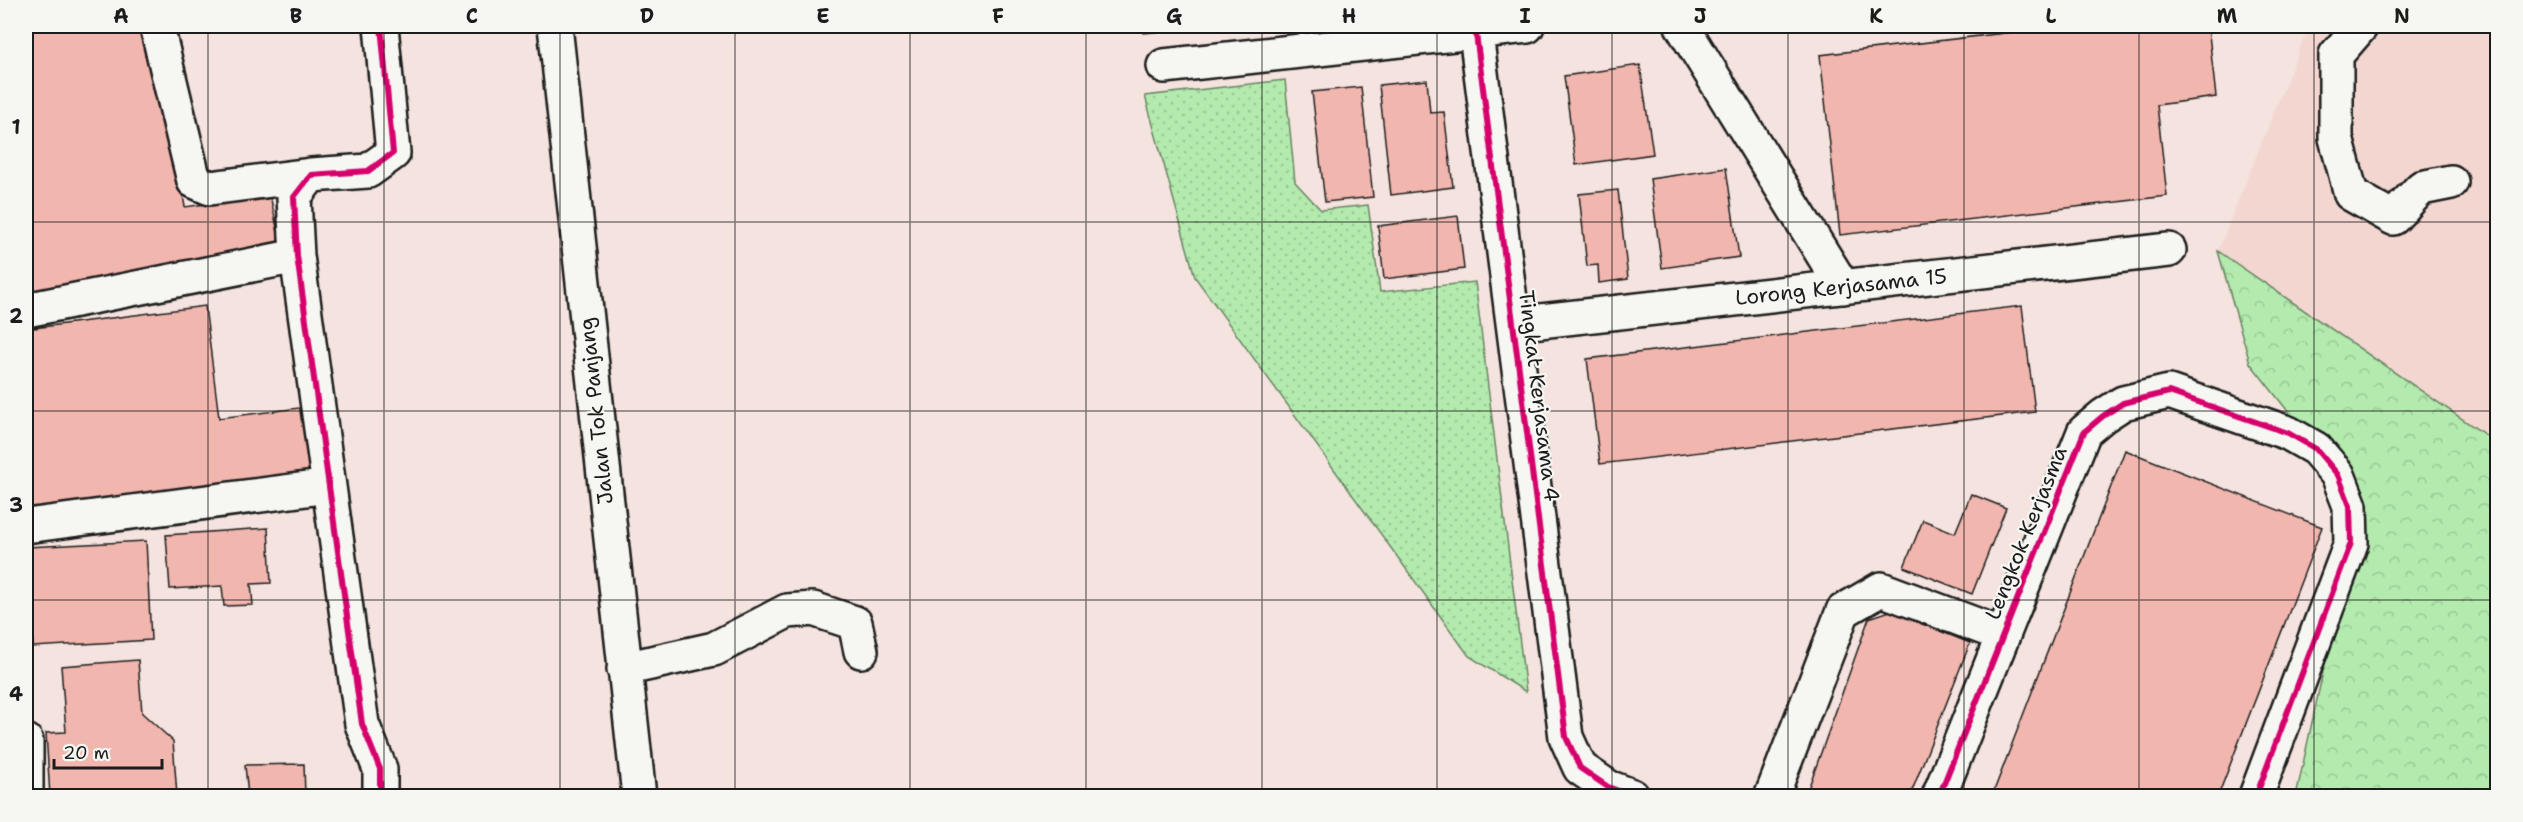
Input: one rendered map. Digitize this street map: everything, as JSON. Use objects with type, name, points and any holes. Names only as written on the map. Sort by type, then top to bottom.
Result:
[{"type":"street","points":[[157,27],[194,181],[210,188],[311,175],[368,171],[393,153],[381,26]]},
{"type":"street","name":"Jalan Tok Panjang","points":[[555,26],[639,796]]},
{"type":"street","points":[[1164,66],[1475,28],[1527,26]]},
{"type":"street","points":[[1682,26],[1843,287]]},
{"type":"street","points":[[2361,26],[2337,55],[2336,138],[2351,194],[2393,218],[2421,188],[2451,182]]},
{"type":"street","name":"Tingkat Kerjasama 4","points":[[1475,28],[1566,737],[1580,768],[1608,787],[1632,796]]},
{"type":"street","points":[[311,175],[294,197],[297,256],[362,724],[380,769],[380,796]]},
{"type":"street","name":"Lorong Kerjasama 15","points":[[1514,324],[2169,250]]},
{"type":"street","points":[[26,310],[297,256]]},
{"type":"street","name":"Lengkok Kerjasma","points":[[1939,796],[2084,432],[2123,404],[2169,392],[2288,433],[2316,449],[2338,475],[2350,506],[2351,543],[2256,796]]},
{"type":"street","points":[[26,526],[329,486]]},
{"type":"street","points":[[1772,795],[1843,611],[1881,589],[2003,635]]},
{"type":"street","points":[[624,669],[714,648],[787,612],[813,609],[855,623],[861,651]]},
{"type":"street","points":[[26,741],[26,796]]},
{"type":"shaded area","points":[[2309,26],[2497,26],[2497,443],[2218,251]]},
{"type":"green space","points":[[1285,80],[1295,182],[1321,210],[1368,205],[1380,292],[1475,282],[1526,692],[1469,656],[1195,277],[1145,96]]},
{"type":"green space","points":[[2218,251],[2497,443],[2497,796],[2296,796],[2351,543],[2338,475],[2250,363]]},
{"type":"building","points":[[26,26],[153,26],[185,207],[270,195],[281,246],[26,293]]},
{"type":"building","points":[[1143,26],[1215,26],[1144,33]]},
{"type":"building","points":[[2063,26],[2208,26],[2216,97],[2157,105],[2167,196],[1840,235],[1820,55]]},
{"type":"building","points":[[1640,65],[1653,154],[1576,165],[1564,76]]},
{"type":"building","points":[[1427,80],[1430,113],[1444,112],[1453,187],[1391,195],[1379,85]]},
{"type":"building","points":[[1361,87],[1373,197],[1325,202],[1312,92]]},
{"type":"building","points":[[1726,168],[1739,257],[1662,268],[1650,179]]},
{"type":"building","points":[[1618,190],[1628,279],[1599,283],[1598,265],[1587,266],[1579,194]]},
{"type":"building","points":[[1458,216],[1464,269],[1384,279],[1378,226]]},
{"type":"building","points":[[205,306],[219,418],[307,407],[316,477],[26,515],[26,329]]},
{"type":"building","points":[[2022,306],[2035,412],[1600,464],[1587,359]]},
{"type":"building","points":[[2125,450],[2322,527],[2218,796],[1992,796]]},
{"type":"building","points":[[1971,494],[2006,508],[1972,594],[1904,567],[1923,520],[1955,533]]},
{"type":"building","points":[[268,528],[271,583],[251,584],[253,605],[224,606],[222,586],[170,589],[166,535]]},
{"type":"building","points":[[146,541],[151,640],[33,647],[27,547]]},
{"type":"building","points":[[1890,611],[1970,643],[1910,796],[1819,796],[1807,792],[1869,618]]},
{"type":"building","points":[[138,660],[142,713],[173,741],[177,796],[50,796],[46,733],[66,732],[61,666]]},
{"type":"building","points":[[304,764],[305,796],[248,796],[245,765]]},
{"type":"cycle path","points":[[380,796],[380,769],[362,724],[297,256],[294,197],[311,175],[368,171],[393,153],[381,26]]},
{"type":"cycle path","points":[[1475,26],[1566,737],[1580,768],[1608,787],[1632,796]]},
{"type":"cycle path","points":[[1939,796],[2084,432],[2123,403],[2169,392],[2288,433],[2316,449],[2338,475],[2350,506],[2351,543],[2256,796]]}]
